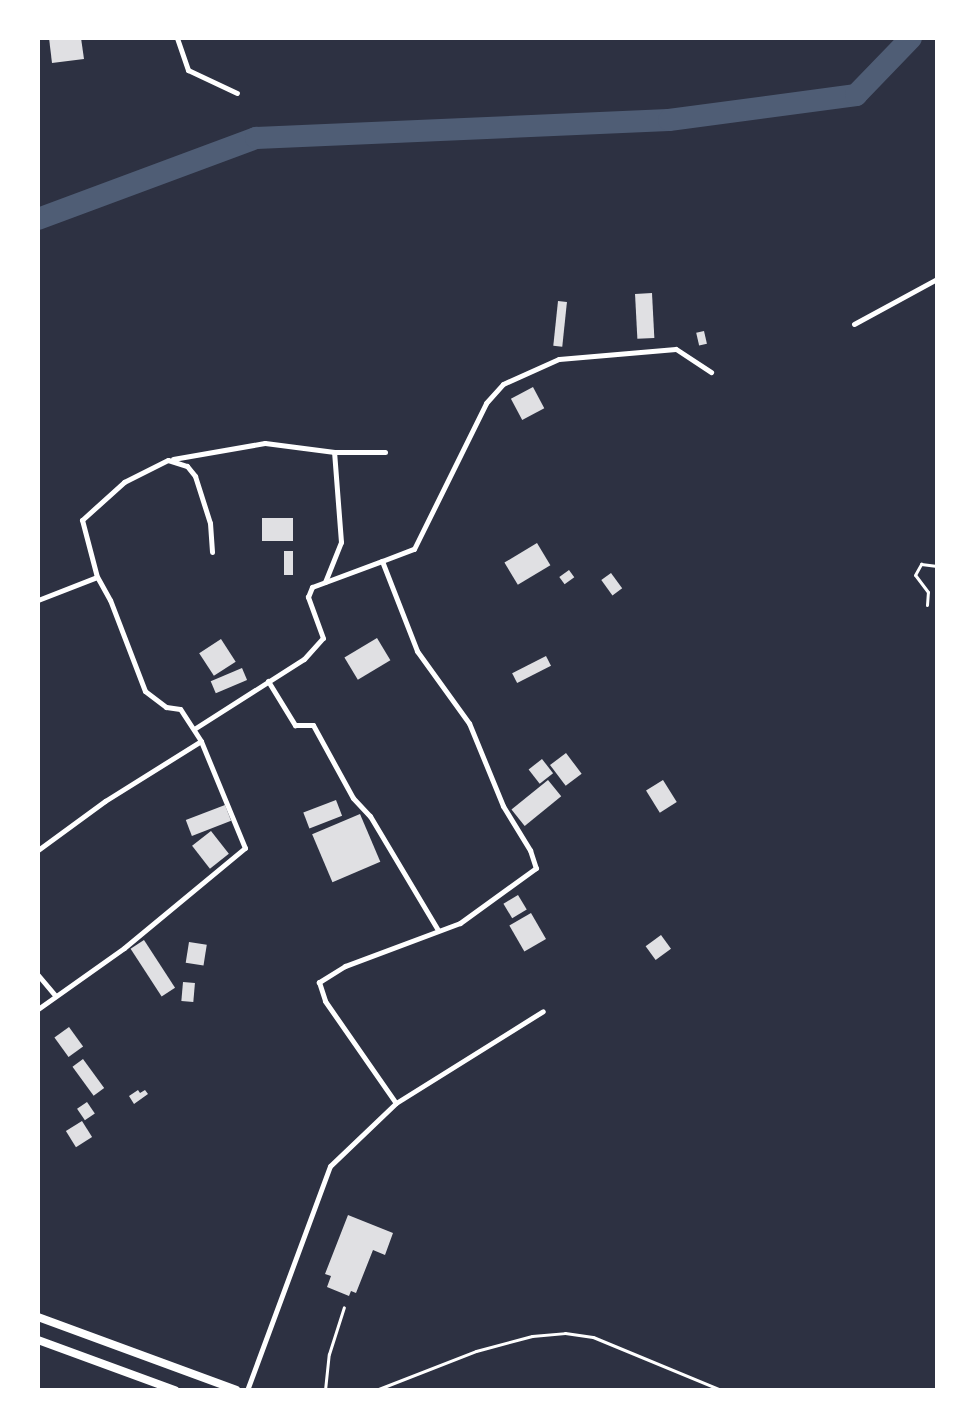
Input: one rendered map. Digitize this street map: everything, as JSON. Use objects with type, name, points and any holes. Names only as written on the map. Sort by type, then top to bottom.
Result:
[{"type":"main road","points":[[38,1317],[236,1390]]},
{"type":"main road","points":[[38,1340],[175,1390]]},
{"type":"street","points":[[177,38],[188,70],[237,93]]},
{"type":"street","points":[[854,324],[937,279]]},
{"type":"street","points":[[194,729],[304,659],[323,638],[308,597],[312,587],[414,549],[486,403],[503,384],[559,359],[676,349],[711,372]]},
{"type":"street","points":[[38,1009],[124,948],[245,848],[194,729],[180,709],[166,707],[145,691],[110,600],[97,577],[82,520],[124,482],[168,460],[265,443],[334,452],[385,452]]},
{"type":"street","points":[[325,583],[341,542],[334,452]]},
{"type":"street","points":[[168,460],[187,466],[195,476],[210,523],[212,552]]},
{"type":"street","points":[[382,561],[417,651],[469,723],[503,806],[530,850],[536,868],[460,923],[345,966],[319,982],[325,1001],[396,1103]]},
{"type":"street","points":[[38,600],[97,577]]},
{"type":"street","points":[[268,681],[295,725],[313,725],[353,798],[370,816],[438,930]]},
{"type":"street","points":[[38,850],[105,801],[201,741]]},
{"type":"street","points":[[38,975],[55,995]]},
{"type":"street","points":[[247,1390],[330,1166],[396,1103],[543,1011]]},
{"type":"lane","points":[[927,605],[928,592],[915,575],[921,564],[937,566]]},
{"type":"lane","points":[[325,1390],[329,1354],[344,1307]]},
{"type":"lane","points":[[378,1389],[476,1351],[532,1336],[565,1333],[593,1337],[721,1390]]},
{"type":"lane","points":[[378,1389],[386,1390]]},
{"type":"building","points":[[49,38],[81,38],[84,59],[52,63]]},
{"type":"building","points":[[652,293],[654,338],[637,339],[635,294]]},
{"type":"building","points":[[558,301],[567,302],[562,347],[553,346]]},
{"type":"building","points":[[704,331],[707,344],[699,345],[696,333]]},
{"type":"building","points":[[533,387],[544,408],[522,420],[511,399]]},
{"type":"building","points":[[262,518],[293,518],[293,541],[262,541]]},
{"type":"building","points":[[537,543],[550,565],[518,585],[504,563]]},
{"type":"building","points":[[284,551],[293,551],[293,575],[284,575]]},
{"type":"building","points":[[569,570],[574,577],[565,584],[559,577]]},
{"type":"building","points":[[611,573],[622,588],[612,595],[601,580]]},
{"type":"building","points":[[377,638],[390,660],[358,680],[344,658]]},
{"type":"building","points":[[221,639],[236,662],[214,676],[199,653]]},
{"type":"building","points":[[546,656],[551,666],[517,683],[512,673]]},
{"type":"building","points":[[242,668],[247,680],[216,693],[211,681]]},
{"type":"building","points":[[566,753],[582,774],[566,786],[550,765]]},
{"type":"building","points":[[542,759],[553,773],[540,784],[529,769]]},
{"type":"building","points":[[548,780],[561,796],[525,826],[511,810]]},
{"type":"building","points":[[663,780],[677,802],[660,813],[646,791]]},
{"type":"building","points":[[336,800],[342,816],[309,828],[303,813]]},
{"type":"building","points":[[225,805],[231,821],[192,836],[186,820]]},
{"type":"building","points":[[360,814],[380,862],[332,882],[312,834]]},
{"type":"building","points":[[211,831],[229,854],[210,869],[192,846]]},
{"type":"building","points":[[518,895],[527,910],[512,918],[503,904]]},
{"type":"building","points":[[531,913],[546,939],[524,951],[509,926]]},
{"type":"building","points":[[661,935],[671,949],[656,960],[646,946]]},
{"type":"building","points":[[144,940],[175,988],[162,997],[131,949]]},
{"type":"building","points":[[189,942],[207,945],[203,966],[186,963]]},
{"type":"building","points":[[183,982],[195,983],[193,1002],[181,1001]]},
{"type":"building","points":[[69,1027],[83,1046],[69,1057],[54,1038]]},
{"type":"building","points":[[83,1059],[104,1088],[94,1096],[72,1067]]},
{"type":"building","points":[[138,1090],[140,1093],[145,1090],[148,1094],[134,1104],[129,1096]]},
{"type":"building","points":[[87,1102],[95,1114],[85,1120],[77,1109]]},
{"type":"building","points":[[82,1121],[92,1137],[76,1147],[66,1131]]},
{"type":"building","points":[[348,1215],[393,1233],[385,1255],[373,1250],[356,1293],[351,1291],[349,1296],[327,1287],[331,1276],[325,1274]]},
{"type":"waterway","points":[[38,219],[256,138],[669,120],[856,95],[911,38]]}]
